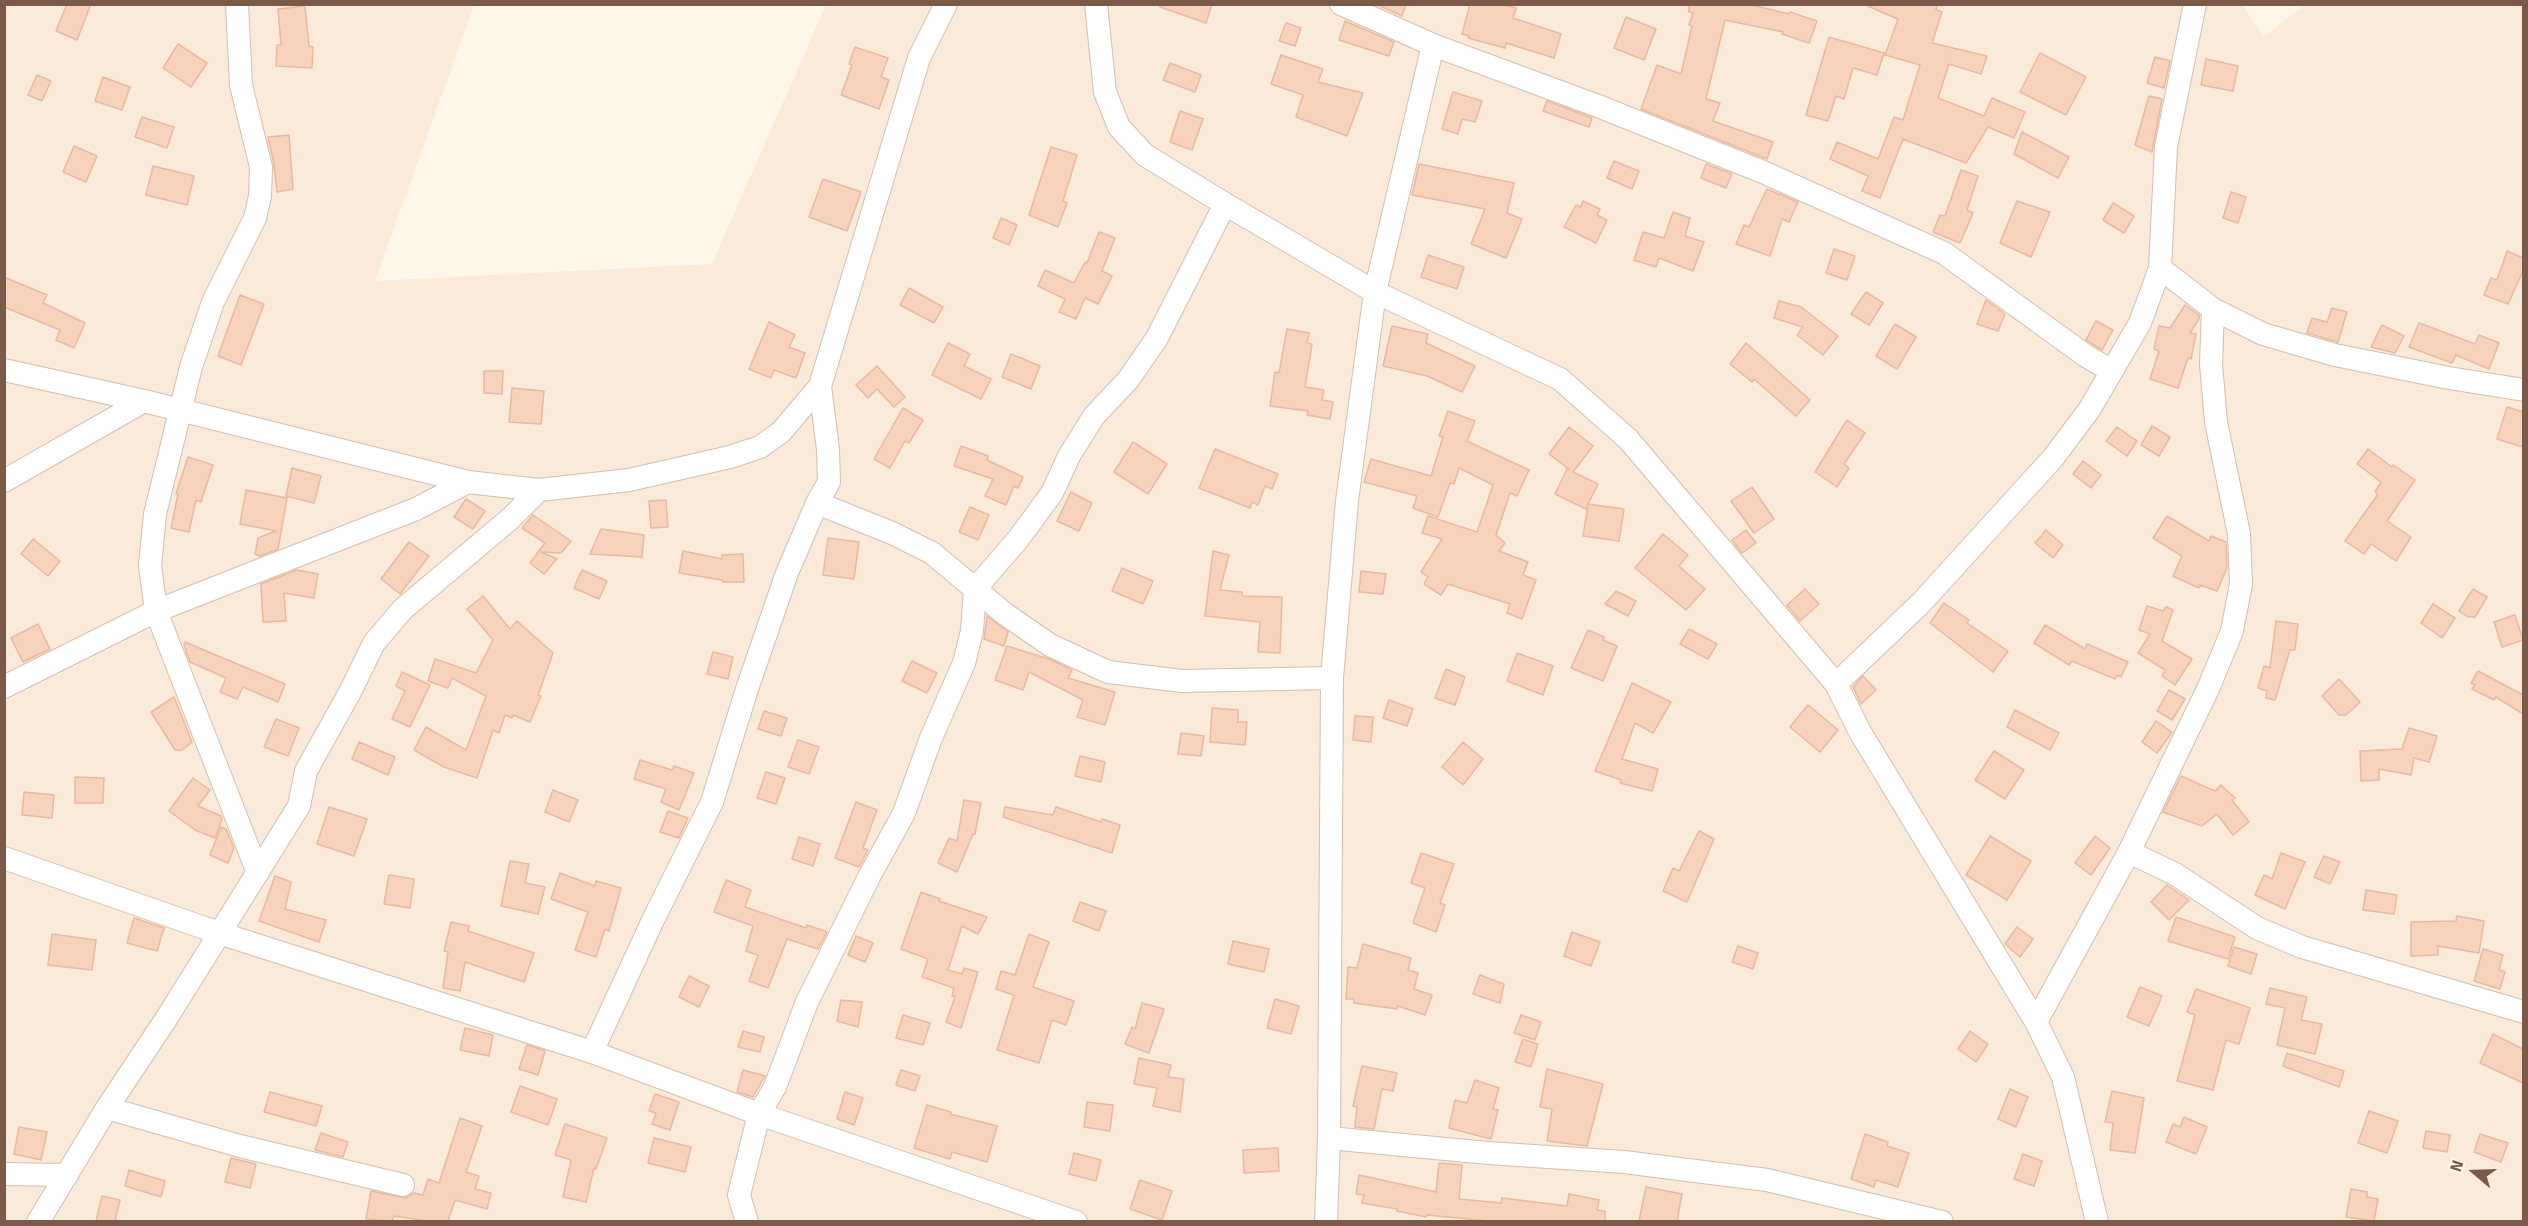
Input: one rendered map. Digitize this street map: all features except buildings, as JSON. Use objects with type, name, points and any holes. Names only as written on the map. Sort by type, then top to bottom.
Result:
[{"type":"street","points":[[237,4],[241,85],[261,166],[260,196],[255,219],[213,302],[191,367],[155,514],[150,566],[156,611],[258,873]]},
{"type":"street","points":[[4,370],[144,401],[468,482],[539,490],[629,480],[730,457],[760,447],[781,432],[820,386],[919,58],[946,4]]},
{"type":"street","points":[[1096,4],[1105,92],[1119,127],[1145,155],[1375,292],[1560,379],[1628,439],[1836,684],[1860,732],[2036,1022],[2063,1077],[2100,1221]]},
{"type":"street","points":[[1341,4],[1433,45],[1598,106],[1763,172],[1944,254],[2086,356],[2112,371]]},
{"type":"street","points":[[1836,684],[1921,603],[2054,458],[2089,410],[2140,323],[2160,268],[2166,147],[2195,4]]},
{"type":"street","points":[[1326,1221],[1329,1138],[1332,678],[1347,501],[1375,292],[1433,45]]},
{"type":"street","points":[[747,1221],[739,1195],[759,1114],[775,1087],[807,1002],[904,813],[931,738],[964,663],[972,631],[975,589],[1019,538],[1052,493],[1070,456],[1094,416],[1128,380],[1157,338],[1225,204]]},
{"type":"street","points":[[2160,268],[2213,309],[2263,334],[2335,355],[2523,390]]},
{"type":"street","points":[[2036,1022],[2129,852],[2208,688],[2232,631],[2241,584],[2239,534],[2216,422],[2211,364],[2213,309]]},
{"type":"street","points":[[592,1052],[653,920],[712,802],[747,689],[787,573],[817,503],[829,482],[828,450],[820,386]]},
{"type":"street","points":[[4,481],[144,401]]},
{"type":"street","points":[[4,687],[156,611],[416,508],[468,482]]},
{"type":"street","points":[[38,1221],[299,806],[306,771],[374,643],[403,609],[511,518],[539,490]]},
{"type":"street","points":[[817,503],[892,533],[932,553],[1005,615],[1050,645],[1108,672],[1182,681],[1332,678]]},
{"type":"street","points":[[2129,852],[2175,874],[2257,928],[2302,947],[2523,1012]]},
{"type":"street","points":[[4,858],[219,933],[592,1052],[759,1114],[1076,1221]]},
{"type":"street","points":[[107,1108],[240,1146],[403,1185]]},
{"type":"street","points":[[1329,1138],[1488,1153],[1624,1162],[1767,1180],[1942,1221]]},
{"type":"street","points":[[4,1174],[68,1175]]},
{"type":"shaded area","points":[[2242,4],[2263,37],[2305,5],[2523,5],[2523,1221],[5,1222],[5,5],[474,5],[375,281],[712,264],[826,5]]}]
